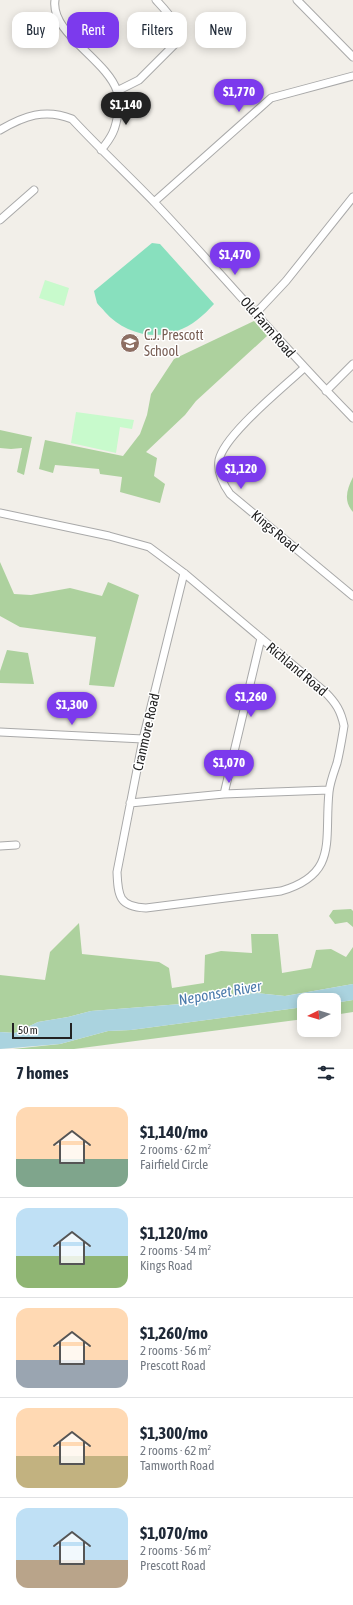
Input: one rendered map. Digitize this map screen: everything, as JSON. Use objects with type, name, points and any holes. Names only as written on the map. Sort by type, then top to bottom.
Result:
[{"type":"street","points":[[55,0],[55,10],[60,23],[108,75],[117,91],[118,105],[116,127],[112,137],[101,150]]},
{"type":"street","points":[[117,91],[139,80],[176,43],[176,26],[172,17],[156,0]]},
{"type":"street","points":[[297,0],[353,57]]},
{"type":"street","points":[[154,202],[271,98],[353,76]]},
{"type":"street","name":"Old Farm Road","points":[[0,130],[27,116],[39,113],[59,114],[72,119],[154,202],[256,313],[304,368],[353,418]]},
{"type":"street","points":[[0,220],[34,190]]},
{"type":"street","points":[[256,313],[286,281],[353,197]]},
{"type":"street","points":[[326,391],[353,364]]},
{"type":"street","name":"Kings Road","points":[[304,368],[229,441],[219,459],[219,467],[223,484],[230,494],[353,596]]},
{"type":"street","name":"Richland Road","points":[[0,513],[109,536],[149,547],[184,573],[337,704],[344,726],[329,790],[326,851],[319,870],[308,880],[296,887],[274,892],[146,908],[131,908],[122,901],[118,892]]},
{"type":"street","name":"Cranmore Road","points":[[118,892],[117,872],[143,739],[184,573]]},
{"type":"street","points":[[224,794],[261,638]]},
{"type":"street","points":[[0,732],[143,739]]},
{"type":"street","points":[[130,803],[224,794],[329,790]]},
{"type":"street","points":[[0,846],[16,845]]},
{"type":"green space","points":[[152,243],[160,244],[214,304],[193,323],[167,334],[148,335],[138,333],[120,325],[97,303],[94,291]]},
{"type":"green space","points":[[45,280],[69,288],[64,306],[39,298]]},
{"type":"green space","points":[[254,321],[267,336],[196,401],[185,415],[146,452],[157,458],[154,476],[165,484],[160,503],[120,492],[122,477],[100,474],[99,469],[55,465],[53,473],[39,469],[45,440],[123,456],[140,434],[147,415],[151,394],[174,359]]},
{"type":"green space","points":[[76,412],[134,420],[132,429],[120,427],[116,453],[71,443]]},
{"type":"green space","points":[[0,430],[32,437],[24,475],[17,472],[22,448],[0,448]]},
{"type":"green space","points":[[353,477],[353,512],[348,504],[347,495]]},
{"type":"green space","points":[[0,562],[14,594],[31,595],[70,588],[102,596],[108,582],[139,595],[114,687],[89,685],[96,637],[20,627],[0,616]]},
{"type":"green space","points":[[7,650],[28,653],[34,684],[0,683],[0,671]]},
{"type":"green space","points":[[351,909],[353,911],[353,927],[347,922],[335,924],[329,916],[333,910]]},
{"type":"green space","points":[[79,923],[82,954],[159,962],[169,968],[172,988],[204,983],[205,955],[221,951],[252,953],[251,934],[278,934],[282,973],[311,968],[316,950],[331,949],[346,957],[353,947],[353,984],[285,996],[256,993],[222,996],[194,1003],[91,1011],[68,1017],[38,1022],[15,1033],[0,1032],[0,975],[45,980],[50,952]]},
{"type":"green space","points":[[353,1000],[353,1012],[341,1014],[341,1002]]},
{"type":"green space","points":[[297,1008],[297,1020],[74,1049],[13,1049],[60,1044],[108,1031],[131,1030]]},
{"type":"water","points":[[353,984],[353,1000],[341,1002],[341,993],[302,993]]},
{"type":"water","points":[[256,993],[285,996],[297,994],[297,1008],[131,1030],[108,1031],[60,1044],[0,1049],[0,1032],[15,1033],[38,1022],[68,1017],[91,1011],[194,1003],[222,996]]},
{"type":"place","name":"C.J. Prescott School","points":[[130,343]]},
{"type":"water label","name":"Neponset River","points":[[220,993]]}]
